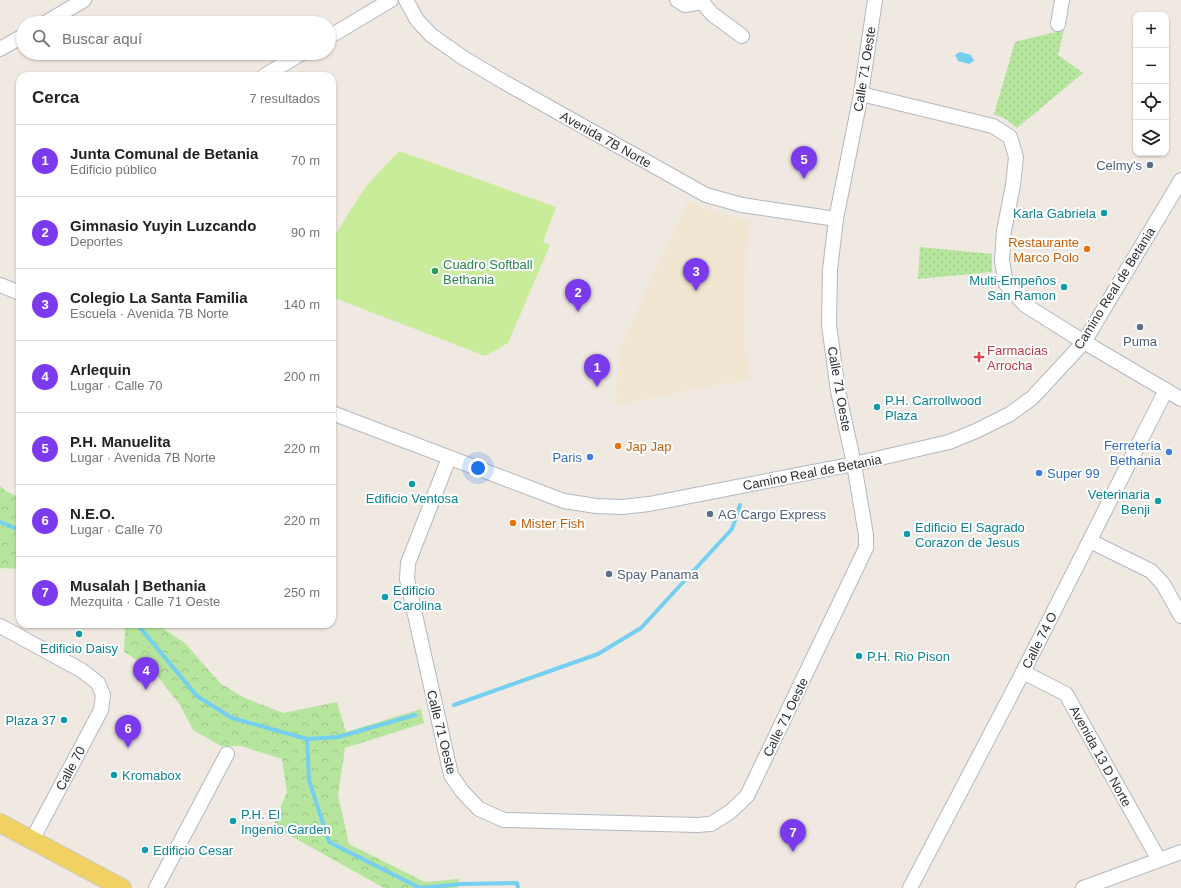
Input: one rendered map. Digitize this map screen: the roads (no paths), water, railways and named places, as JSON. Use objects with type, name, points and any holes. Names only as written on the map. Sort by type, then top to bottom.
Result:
[{"type":"main road","points":[[0,823],[122,888]]},
{"type":"street","points":[[57,16],[84,0]]},
{"type":"street","points":[[336,33],[391,0]]},
{"type":"street","name":"Avenida 7B Norte","points":[[406,0],[417,20],[431,35],[462,57],[706,195],[742,205],[836,219]]},
{"type":"street","points":[[677,0],[685,5],[703,1],[712,14],[742,36]]},
{"type":"street","name":"Calle 71 Oeste","points":[[449,458],[408,563],[407,579],[449,768],[451,775],[462,791],[479,809],[504,820],[697,825],[711,824],[730,812],[747,796],[866,548],[866,535],[854,464],[838,391],[829,326],[830,270],[836,219],[860,94],[875,0]]},
{"type":"street","points":[[1058,24],[1062,0]]},
{"type":"street","points":[[0,49],[16,40]]},
{"type":"street","points":[[271,72],[290,60]]},
{"type":"street","points":[[860,94],[993,126],[1010,137],[1016,157],[1013,185],[1004,231],[1002,261],[1006,284],[1025,305],[1084,342],[1181,399]]},
{"type":"street","name":"Camino Real de Betania","points":[[336,415],[564,501],[596,506],[622,507],[649,504],[854,464],[949,442],[976,431],[1010,414],[1032,398],[1084,342],[1181,180]]},
{"type":"street","points":[[0,285],[16,291]]},
{"type":"street","name":"Calle 74 O","points":[[910,888],[1023,672],[1166,390]]},
{"type":"street","points":[[1090,541],[1151,571],[1163,584],[1181,616]]},
{"type":"street","name":"Calle 70","points":[[0,626],[81,670],[98,683],[103,695],[101,710],[32,840]]},
{"type":"street","name":"Avenida 13 D Norte","points":[[1023,672],[1066,694],[1159,860]]},
{"type":"street","points":[[156,888],[227,754]]},
{"type":"street","points":[[1083,888],[1181,852]]},
{"type":"water","points":[[960,52],[971,55],[974,61],[969,64],[958,61],[955,55]]},
{"type":"waterway","points":[[454,705],[598,654],[641,628],[732,529],[740,505]]},
{"type":"waterway","points":[[0,522],[16,528]]},
{"type":"waterway","points":[[140,628],[197,696],[232,718],[307,739],[309,780],[329,842],[420,888]]},
{"type":"waterway","points":[[307,739],[338,737],[415,715]]},
{"type":"waterway","points":[[421,888],[461,884],[517,883],[518,888]]},
{"type":"place","name":"Celmy's","points":[[1150,165]]},
{"type":"place","name":"P.H. Manuelita","points":[[804,179]]},
{"type":"place","name":"Karla Gabriela","points":[[1104,213]]},
{"type":"place","name":"Restaurante Marco Polo","points":[[1087,249]]},
{"type":"place","name":"Cuadro Softball Bethania","points":[[435,271]]},
{"type":"place","name":"Multi-Empeños San Ramon","points":[[1064,287]]},
{"type":"place","name":"Colegio La Santa Familia","points":[[696,291]]},
{"type":"place","name":"Gimnasio Yuyin Luzcando","points":[[578,312]]},
{"type":"place","name":"Puma","points":[[1140,327]]},
{"type":"place","name":"Farmacias Arrocha","points":[[979,357]]},
{"type":"place","name":"Junta Comunal de Betania","points":[[597,387]]},
{"type":"place","name":"P.H. Carrollwood Plaza","points":[[877,407]]},
{"type":"place","name":"Jap Jap","points":[[618,446]]},
{"type":"place","name":"Ferretería Bethania","points":[[1169,452]]},
{"type":"place","name":"Paris","points":[[590,457]]},
{"type":"place","name":"Super 99","points":[[1039,473]]},
{"type":"place","name":"Edificio Ventosa","points":[[412,484]]},
{"type":"place","name":"Veterinaria Benji","points":[[1158,501]]},
{"type":"place","name":"AG Cargo Express","points":[[710,514]]},
{"type":"place","name":"Mister Fish","points":[[513,523]]},
{"type":"place","name":"Edificio El Sagrado Corazon de Jesus","points":[[907,534]]},
{"type":"place","name":"Spay Panama","points":[[609,574]]},
{"type":"place","name":"Edificio Carolina","points":[[385,597]]},
{"type":"place","name":"Edificio Daisy","points":[[79,634]]},
{"type":"place","name":"P.H. Rio Pison","points":[[859,656]]},
{"type":"place","name":"Arlequin","points":[[146,690]]},
{"type":"place","name":"Plaza 37","points":[[64,720]]},
{"type":"place","name":"N.E.O.","points":[[128,748]]},
{"type":"place","name":"Kromabox","points":[[114,775]]},
{"type":"place","name":"P.H. El Ingenio Garden","points":[[233,821]]},
{"type":"place","name":"Edificio Cesar","points":[[145,850]]},
{"type":"place","name":"Musalah | Bethania","points":[[793,852]]}]
